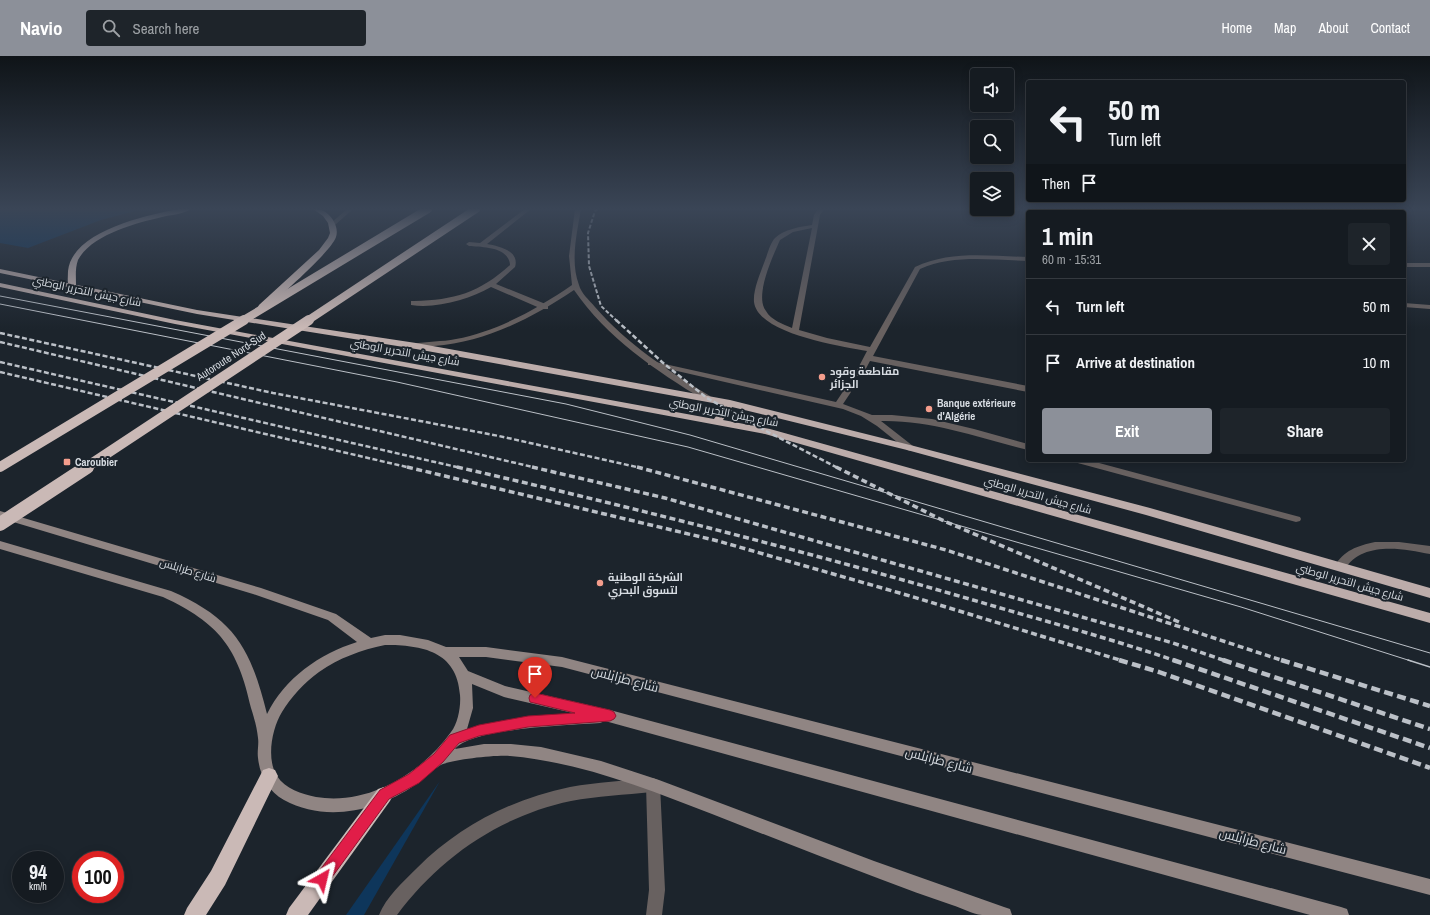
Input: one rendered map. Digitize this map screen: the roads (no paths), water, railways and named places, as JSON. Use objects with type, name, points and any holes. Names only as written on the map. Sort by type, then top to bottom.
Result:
[{"type":"highway","points":[[72,285],[73,268],[76,258],[83,249]]},
{"type":"highway","points":[[255,313],[287,285],[324,249]]},
{"type":"highway","name":"Autoroute Nord-Sud","points":[[0,467],[361,249]]},
{"type":"highway","name":"Autoroute Nord-Sud","points":[[0,524],[415,249]]},
{"type":"highway","name":"شارع جيش التحرير الوطني","points":[[0,271],[197,312],[416,346],[730,403],[910,448],[1150,512],[1430,593]]},
{"type":"highway","name":"شارع جيش التحرير الوطني","points":[[0,285],[175,322],[766,431],[1430,618]]},
{"type":"highway","points":[[718,422],[730,403]]},
{"type":"highway","points":[[194,915],[218,878],[269,776]]},
{"type":"highway","points":[[296,915],[384,795]]},
{"type":"main road","name":"شارع طرابلس","points":[[0,514],[265,594],[332,618],[368,643]]},
{"type":"main road","points":[[0,545],[167,594],[193,606],[215,622],[234,642],[247,666],[256,694],[264,736],[264,757],[269,776],[280,789],[296,799],[315,805],[337,806],[360,803],[384,795],[414,779],[439,758],[454,739],[463,720],[467,704],[468,689],[464,675],[456,662],[445,652],[432,646],[402,640],[386,640],[368,643],[329,659],[300,680],[281,701],[271,718],[264,736]]},
{"type":"main road","name":"شارع طرابلس","points":[[445,652],[486,652],[562,662],[1430,887]]},
{"type":"main road","points":[[464,675],[504,691],[610,716],[1341,915]]},
{"type":"main road","points":[[454,739],[479,731],[528,722],[610,716]]},
{"type":"main road","points":[[439,758],[509,750],[536,753],[587,764],[653,785],[867,867],[1004,915]]},
{"type":"street","points":[[414,303],[443,302],[458,299],[483,290],[512,266],[514,260],[512,255],[498,249]]},
{"type":"street","points":[[574,249],[572,263],[575,286],[617,336],[651,363],[707,398]]},
{"type":"street","points":[[774,249],[758,294],[758,304],[764,315],[776,324],[795,332],[870,354],[1026,389]]},
{"type":"street","points":[[795,332],[811,249]]},
{"type":"street","points":[[859,374],[917,268],[932,261],[955,258],[1026,259]]},
{"type":"street","points":[[1406,264],[1430,265]]},
{"type":"street","points":[[492,284],[545,307]]},
{"type":"street","points":[[416,346],[460,340],[508,325],[545,307],[575,286]]},
{"type":"street","points":[[1406,305],[1430,308]]},
{"type":"street","points":[[651,363],[838,405],[872,418],[883,425],[910,448]]},
{"type":"street","points":[[838,405],[847,392]]},
{"type":"street","points":[[872,418],[911,418],[931,421],[1026,446]]},
{"type":"street","points":[[1084,462],[1296,519]]},
{"type":"street","points":[[1340,567],[1348,557],[1361,549],[1402,545],[1430,550]]},
{"type":"street","points":[[387,915],[416,880],[452,846],[491,821],[530,804],[571,793],[653,785],[657,890],[654,915]]},
{"type":"tram line","points":[[0,296],[566,404],[690,435],[1430,653]]},
{"type":"tram line","points":[[0,304],[397,382],[688,447],[1241,607],[1411,661]]},
{"type":"tram line","points":[[1408,660],[1430,667]]},
{"type":"railway","points":[[588,249],[589,266],[601,306],[617,321]]},
{"type":"railway","points":[[616,320],[662,362],[707,398],[766,431],[838,468]]},
{"type":"railway","points":[[0,333],[273,393],[499,436],[639,468]]},
{"type":"railway","points":[[0,342],[537,468]]},
{"type":"railway","points":[[0,362],[461,468]]},
{"type":"railway","points":[[0,372],[411,468]]},
{"type":"railway","points":[[407,467],[718,541],[910,596],[1123,661]]},
{"type":"railway","points":[[457,467],[658,515],[791,549],[1060,625],[1174,660]]},
{"type":"railway","points":[[532,467],[665,498],[1173,643],[1226,661]]},
{"type":"railway","points":[[639,468],[946,550],[1284,661]]},
{"type":"railway","points":[[838,468],[944,521],[1179,622]]},
{"type":"railway","points":[[1119,660],[1159,672],[1430,768]]},
{"type":"railway","points":[[1174,660],[1430,748]]},
{"type":"railway","points":[[1281,660],[1430,706]]},
{"type":"railway","points":[[1226,661],[1430,729]]},
{"type":"place","name":"مقاطعة وقود الجزائر","points":[[822,377]]},
{"type":"place","name":"Banque extérieure d'Algérie","points":[[929,409]]},
{"type":"place","name":"Caroubier","points":[[67,462]]},
{"type":"place","name":"الشركة الوطنية لتسوق البحري","points":[[600,583]]}]
